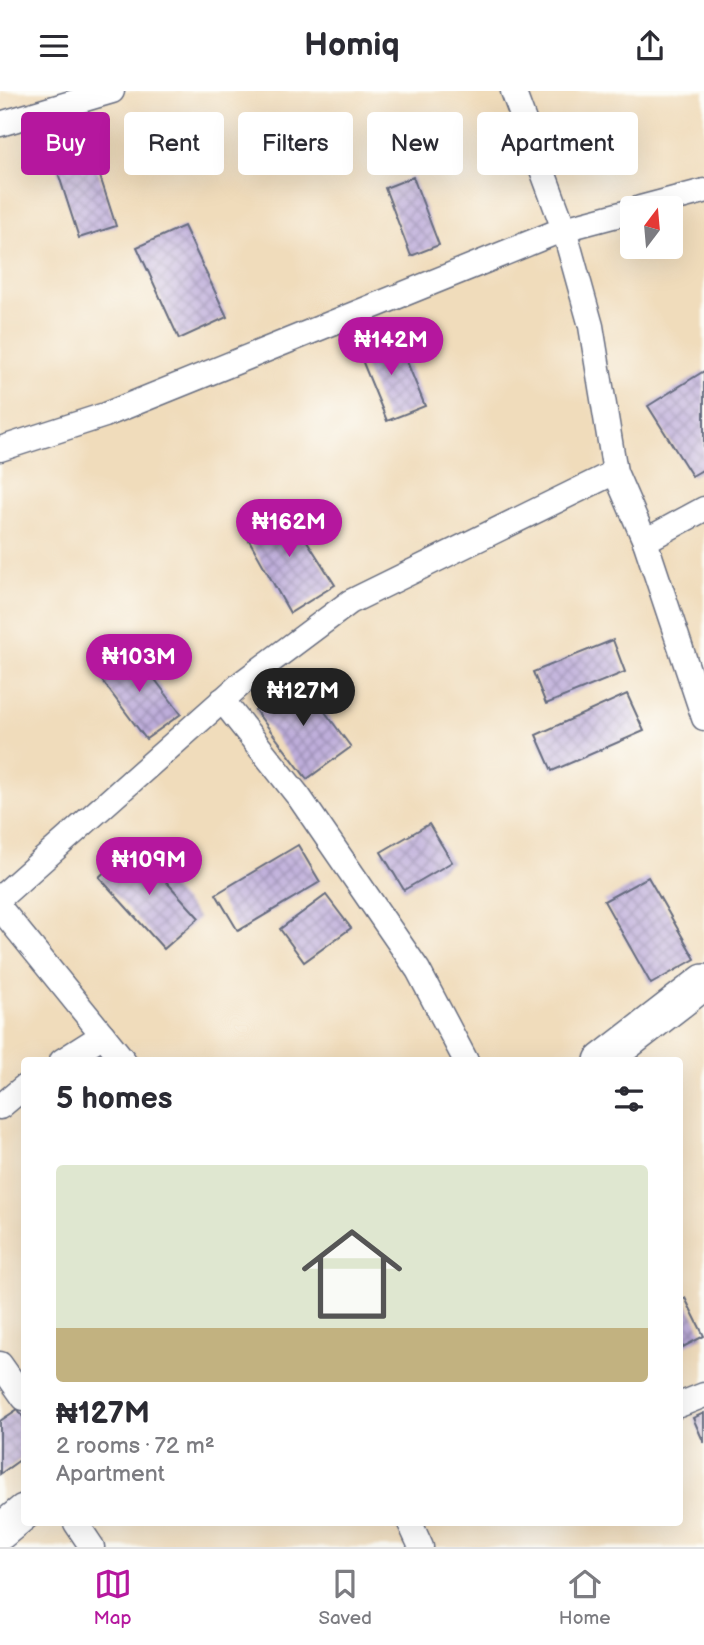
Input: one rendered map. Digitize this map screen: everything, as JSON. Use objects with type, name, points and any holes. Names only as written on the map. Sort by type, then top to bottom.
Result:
[{"type":"street","points":[[0,124],[112,91]]},
{"type":"street","points":[[513,91],[564,229],[592,326],[615,472],[645,541],[704,718]]},
{"type":"street","points":[[683,197],[704,191]]},
{"type":"street","points":[[0,449],[105,415],[564,229],[620,214]]},
{"type":"street","points":[[0,898],[222,700],[349,602],[615,472]]},
{"type":"street","points":[[645,541],[704,509]]},
{"type":"street","points":[[222,700],[299,797],[411,960],[464,1057]]},
{"type":"street","points":[[0,908],[121,1057]]},
{"type":"street","points":[[607,1057],[704,982]]},
{"type":"street","points":[[68,1057],[103,1035]]},
{"type":"street","points":[[0,1107],[21,1090]]},
{"type":"street","points":[[0,1364],[21,1394]]},
{"type":"street","points":[[683,1403],[704,1395]]},
{"type":"street","points":[[0,1532],[21,1514]]},
{"type":"street","points":[[78,1526],[92,1547]]},
{"type":"street","points":[[411,1526],[421,1547]]},
{"type":"building","points":[[59,175],[100,175],[116,226],[79,238]]},
{"type":"building","points":[[413,177],[439,245],[411,256],[385,188]]},
{"type":"building","points":[[184,226],[227,317],[179,339],[137,247]]},
{"type":"building","points":[[395,332],[425,406],[387,421],[357,348]]},
{"type":"building","points":[[704,371],[704,469],[692,476],[648,406]]},
{"type":"building","points":[[284,505],[335,585],[290,613],[244,531]]},
{"type":"building","points":[[613,640],[625,672],[546,704],[533,672]]},
{"type":"building","points":[[132,649],[181,714],[146,739],[97,674]]},
{"type":"building","points":[[299,677],[351,747],[307,779],[255,710]]},
{"type":"building","points":[[627,694],[644,731],[552,771],[536,735]]},
{"type":"building","points":[[429,824],[452,862],[404,890],[381,852]]},
{"type":"building","points":[[298,845],[320,882],[238,931],[216,894]]},
{"type":"building","points":[[134,846],[199,918],[164,949],[99,877]]},
{"type":"building","points":[[648,877],[695,959],[651,984],[604,901]]},
{"type":"building","points":[[326,895],[351,928],[304,962],[280,929]]},
{"type":"building","points":[[685,1298],[704,1336],[683,1347]]},
{"type":"building","points":[[18,1409],[21,1414],[21,1459],[0,1474],[0,1421]]},
{"type":"building","points":[[704,1413],[704,1443],[693,1418]]}]
